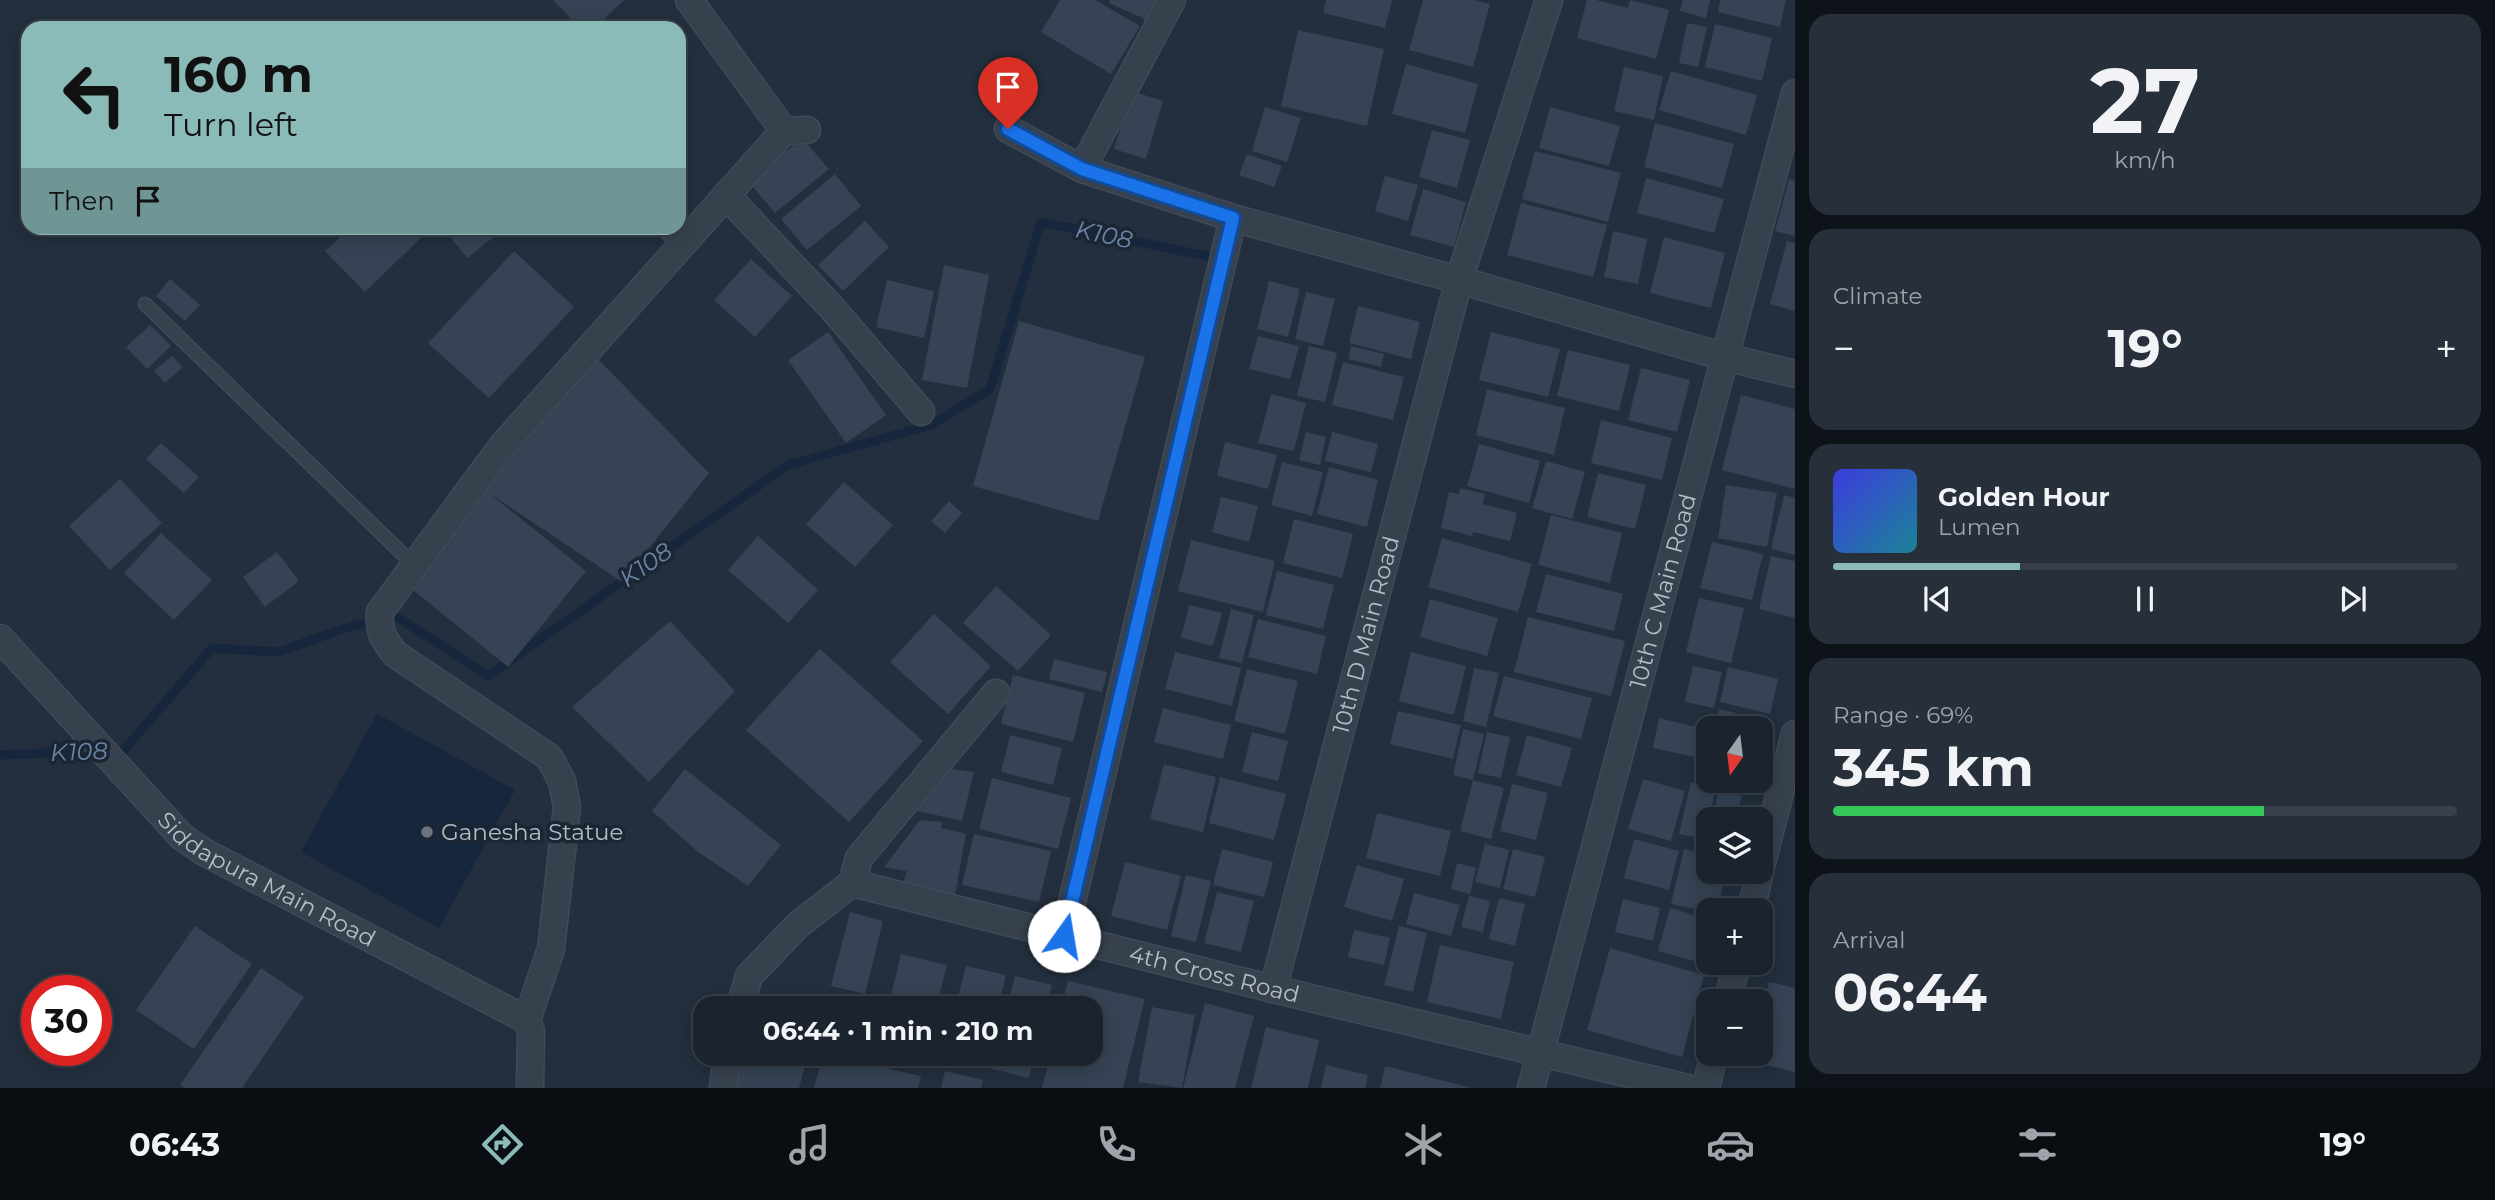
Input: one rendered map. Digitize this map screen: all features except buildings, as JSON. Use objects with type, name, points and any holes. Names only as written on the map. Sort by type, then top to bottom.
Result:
[{"type":"street","points":[[530,1088],[531,1031],[527,1020],[551,949],[567,807],[562,782],[549,757],[395,654],[383,639],[379,627],[380,612],[502,446],[726,195],[795,130],[689,0]]},
{"type":"street","points":[[1082,169],[1172,0]]},
{"type":"street","name":"10th D Main Road","points":[[1273,989],[1458,280],[1549,0]]},
{"type":"street","name":"10th C Main Road","points":[[1531,1088],[1795,93]]},
{"type":"street","points":[[1008,129],[1082,169],[1233,218],[1725,357],[1795,374]]},
{"type":"street","points":[[726,195],[879,360],[921,412]]},
{"type":"street","points":[[1064,936],[1233,218]]},
{"type":"street","name":"Siddapura Main Road","points":[[0,638],[182,837],[204,852],[527,1020]]},
{"type":"street","points":[[743,996],[749,976],[797,925],[852,883],[859,858],[996,693]]},
{"type":"street","points":[[1773,820],[1795,734]]},
{"type":"street","name":"4th Cross Road","points":[[852,883],[1273,989],[1688,1088]]},
{"type":"street","points":[[723,1088],[726,1066]]},
{"type":"street","points":[[1706,1088],[1711,1066]]},
{"type":"lane","points":[[669,235],[681,245]]},
{"type":"lane","points":[[145,304],[414,565]]},
{"type":"water","points":[[377,714],[515,790],[439,928],[301,852]]},
{"type":"waterway","name":"K108","points":[[111,751],[123,751],[212,648],[278,652],[343,629],[394,615],[488,676],[788,465],[931,425],[990,389],[1041,222],[1221,259]]},
{"type":"waterway","name":"K108","points":[[0,755],[97,751]]},
{"type":"place","name":"Ganesha Statue","points":[[427,832]]},
{"type":"route","points":[[1008,129],[1082,169],[1233,218],[1064,936]]}]
